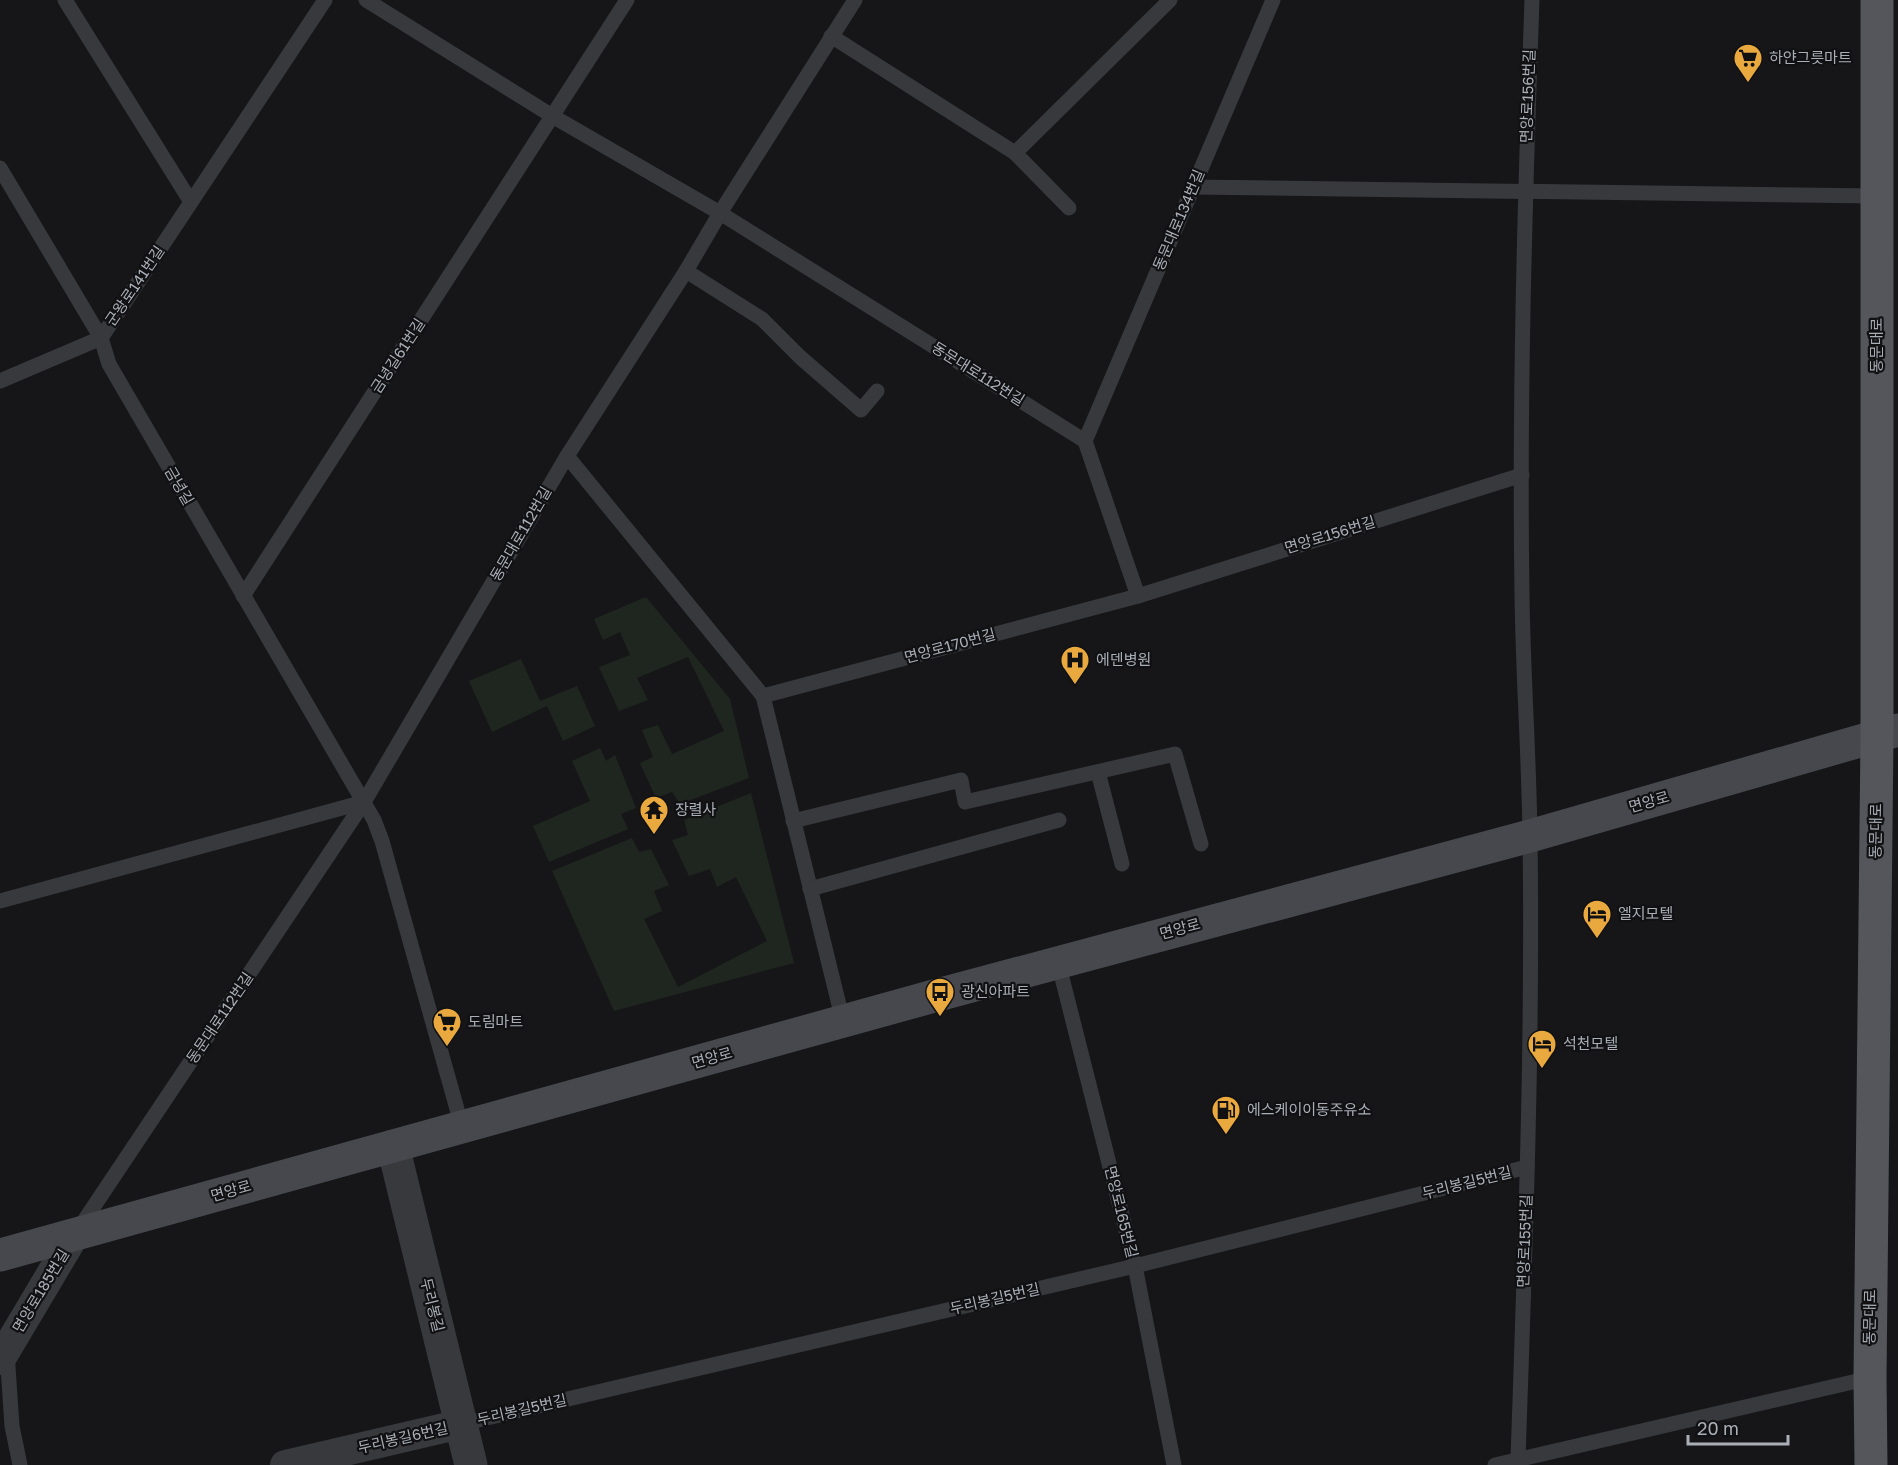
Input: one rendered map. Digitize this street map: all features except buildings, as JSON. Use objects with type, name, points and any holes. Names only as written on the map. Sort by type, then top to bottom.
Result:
[{"type":"main road","name":"동문대로","points":[[1871,1465],[1870,1378],[1888,733],[1877,196],[1877,0]]},
{"type":"main road","name":"면앙로","points":[[0,1255],[1058,962],[1530,836],[1888,733]]},
{"type":"street","name":"두리봉길","points":[[393,1146],[471,1465]]},
{"type":"street","name":"면앙로185번길","points":[[4,1354],[75,1234]]},
{"type":"street","name":"두리봉길6번길","points":[[303,1463],[461,1424]]},
{"type":"lane","points":[[65,0],[191,202]]},
{"type":"lane","name":"군왕로141번길","points":[[0,381],[101,338],[325,0]]},
{"type":"lane","points":[[366,0],[554,117],[720,213]]},
{"type":"lane","name":"금녕길61번길","points":[[243,596],[554,117],[627,0]]},
{"type":"lane","name":"동문대로112번길","points":[[75,1234],[364,802],[567,456],[686,271],[720,213],[855,0]]},
{"type":"lane","points":[[1016,153],[1170,0]]},
{"type":"lane","name":"동문대로134번길","points":[[1084,441],[1273,0]]},
{"type":"lane","name":"면앙로156번길","points":[[1530,836],[1522,594],[1522,475],[1525,192],[1532,0]]},
{"type":"lane","points":[[831,36],[1016,153],[1069,208]]},
{"type":"lane","name":"금녕길","points":[[0,168],[101,338],[109,364],[364,802]]},
{"type":"lane","points":[[1193,187],[1877,196]]},
{"type":"lane","name":"동문대로112번길","points":[[720,213],[1084,441]]},
{"type":"lane","points":[[686,271],[762,319],[800,357],[861,410],[877,391]]},
{"type":"lane","points":[[1084,441],[1138,596]]},
{"type":"lane","points":[[567,456],[763,696],[843,1021]]},
{"type":"lane","name":"면앙로156번길","points":[[1138,596],[1522,475]]},
{"type":"lane","name":"면앙로170번길","points":[[763,696],[1138,596]]},
{"type":"lane","points":[[794,821],[961,780],[965,802],[1175,754],[1201,844]]},
{"type":"lane","points":[[1098,772],[1122,864]]},
{"type":"lane","points":[[0,901],[364,802],[382,841],[462,1127]]},
{"type":"lane","points":[[810,889],[1059,820]]},
{"type":"lane","name":"면앙로155번길","points":[[1519,1462],[1527,1167],[1530,836]]},
{"type":"lane","name":"면앙로165번길","points":[[1058,962],[1135,1266],[1174,1465]]},
{"type":"lane","name":"두리봉길5번길","points":[[461,1424],[1135,1266],[1527,1167]]},
{"type":"lane","name":"면앙로185번길","points":[[4,1354],[12,1426],[20,1465]]},
{"type":"lane","points":[[1495,1465],[1519,1462],[1870,1378]]},
{"type":"shaded area","points":[[646,597],[730,699],[749,778],[680,804],[672,792],[656,798],[640,763],[653,757],[642,730],[658,725],[672,754],[724,731],[688,657],[637,678],[648,700],[619,711],[599,667],[630,655],[620,632],[603,640],[594,619]]},
{"type":"shaded area","points":[[521,659],[540,701],[577,686],[595,726],[563,741],[547,706],[492,732],[469,681]]},
{"type":"shaded area","points":[[600,748],[606,761],[615,755],[636,808],[621,814],[628,829],[549,862],[533,826],[590,801],[572,761]]},
{"type":"shaded area","points":[[751,793],[794,963],[614,1011],[552,871],[632,838],[639,852],[651,849],[669,885],[654,891],[662,911],[644,919],[678,987],[767,941],[736,877],[717,887],[710,869],[689,876],[672,840],[688,835],[684,820]]},
{"type":"place","name":"하얀그릇마트","points":[[1748,84]]},
{"type":"place","name":"에덴병원","points":[[1075,686]]},
{"type":"place","name":"장렬사","points":[[654,836]]},
{"type":"place","name":"엘지모텔","points":[[1597,940]]},
{"type":"place","name":"광신아파트","points":[[940,1018]]},
{"type":"place","name":"도림마트","points":[[447,1048]]},
{"type":"place","name":"석천모텔","points":[[1542,1070]]},
{"type":"place","name":"에스케이이동주유소","points":[[1226,1136]]}]
